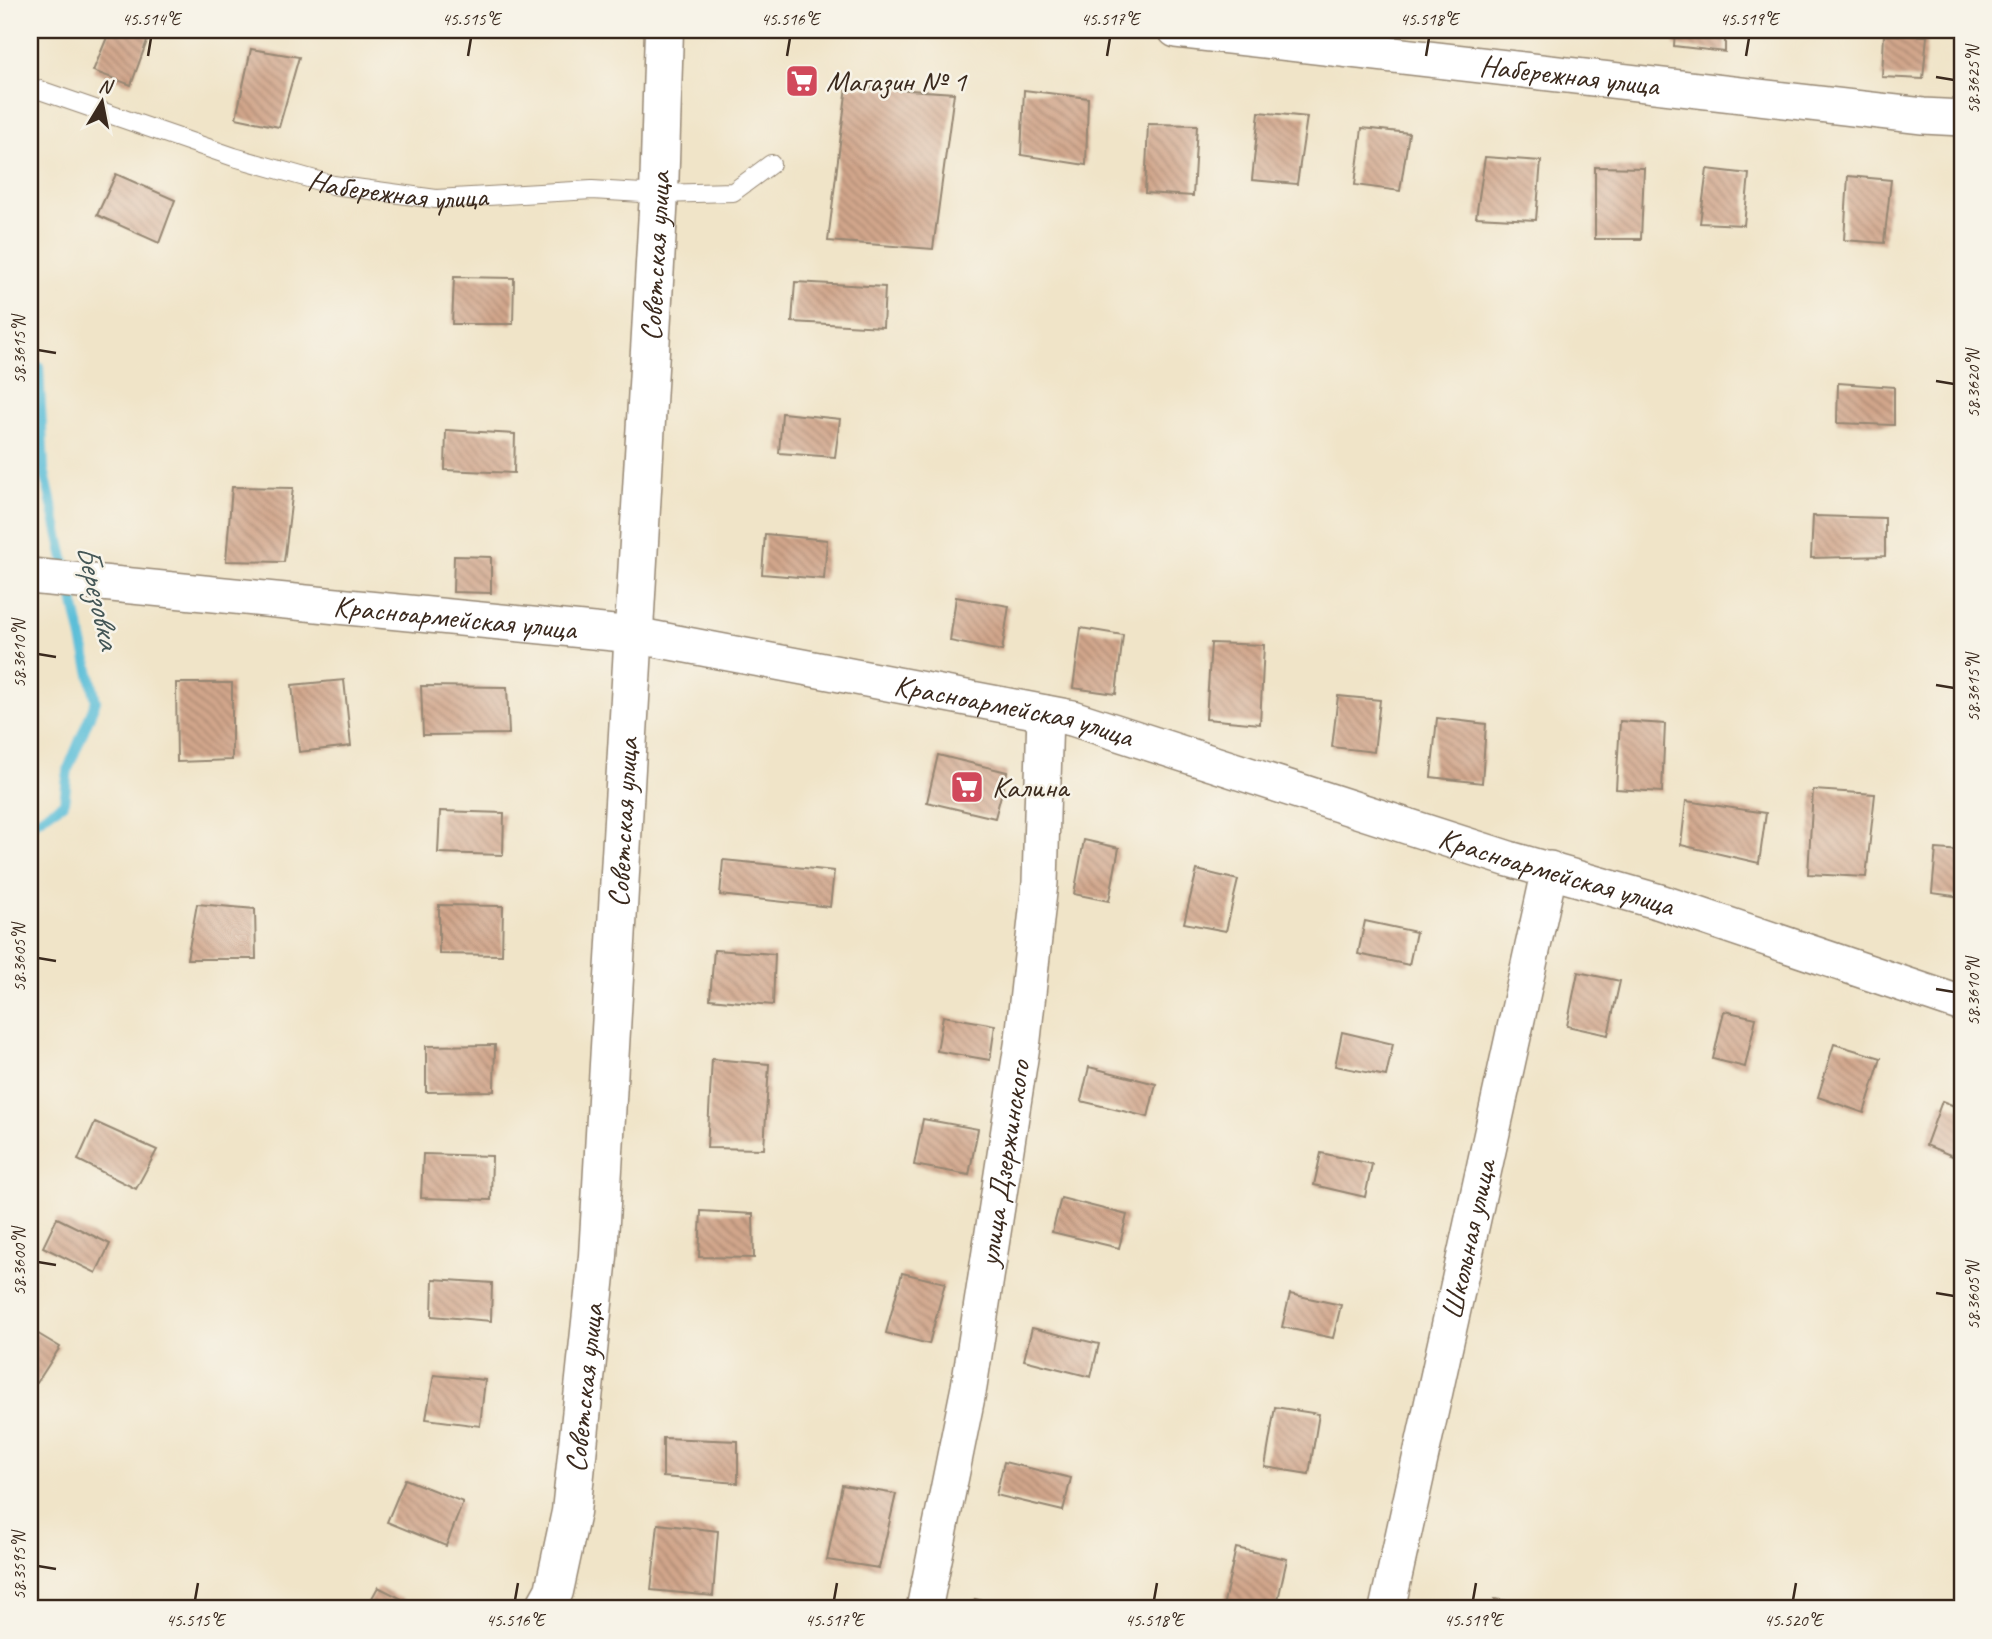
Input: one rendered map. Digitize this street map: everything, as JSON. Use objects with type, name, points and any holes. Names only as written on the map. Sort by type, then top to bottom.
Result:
[{"type":"street","name":"Советская улица","points":[[544,1609],[554,1591],[571,1512],[598,1256],[659,194],[664,30]]},
{"type":"street","name":"Набережная улица","points":[[1176,30],[1923,116],[1962,118]]},
{"type":"street","name":"Красноармейская улица","points":[[36,576],[634,635],[1072,718],[1509,859],[1660,902],[1962,1004]]},
{"type":"street","name":"улица Дзержинского","points":[[924,1609],[968,1387],[1023,1038],[1040,883],[1045,713]]},
{"type":"street","name":"Школьная улица","points":[[1387,1609],[1550,869]]},
{"type":"lane","name":"Набережная улица","points":[[31,87],[234,157],[333,186],[436,199],[592,190],[659,194],[733,192],[771,164]]},
{"type":"building","points":[[110,30],[151,30],[131,85],[93,71]]},
{"type":"building","points":[[1675,30],[1725,30],[1725,52],[1674,46]]},
{"type":"building","points":[[1884,35],[1927,36],[1923,79],[1882,77]]},
{"type":"building","points":[[251,49],[299,57],[279,127],[236,118]]},
{"type":"building","points":[[847,86],[954,93],[933,249],[828,241]]},
{"type":"building","points":[[1024,90],[1088,98],[1086,165],[1021,155]]},
{"type":"building","points":[[1259,112],[1307,117],[1297,184],[1252,180]]},
{"type":"building","points":[[1148,124],[1197,125],[1193,196],[1145,193]]},
{"type":"building","points":[[1362,128],[1409,133],[1400,191],[1355,185]]},
{"type":"building","points":[[1485,157],[1541,161],[1536,220],[1476,217]]},
{"type":"building","points":[[1595,167],[1644,168],[1641,239],[1595,239]]},
{"type":"building","points":[[1707,169],[1749,174],[1744,225],[1700,223]]},
{"type":"building","points":[[116,174],[175,200],[159,243],[97,215]]},
{"type":"building","points":[[1848,176],[1891,180],[1884,243],[1844,240]]},
{"type":"building","points":[[454,277],[514,278],[513,324],[452,324]]},
{"type":"building","points":[[795,282],[885,287],[883,327],[792,322]]},
{"type":"building","points":[[1838,383],[1894,387],[1894,425],[1837,423]]},
{"type":"building","points":[[782,413],[840,419],[835,457],[779,453]]},
{"type":"building","points":[[446,430],[515,434],[514,473],[445,470]]},
{"type":"building","points":[[232,487],[293,488],[284,562],[226,561]]},
{"type":"building","points":[[1813,516],[1885,518],[1885,556],[1811,558]]},
{"type":"building","points":[[765,534],[827,540],[824,579],[762,574]]},
{"type":"building","points":[[454,556],[491,557],[491,593],[453,592]]},
{"type":"building","points":[[956,597],[1009,606],[1002,651],[950,641]]},
{"type":"building","points":[[1081,628],[1123,635],[1116,694],[1073,688]]},
{"type":"building","points":[[1211,643],[1264,645],[1260,724],[1206,719]]},
{"type":"building","points":[[344,680],[351,746],[299,752],[292,685]]},
{"type":"building","points":[[176,683],[232,683],[232,760],[177,762]]},
{"type":"building","points":[[421,686],[507,687],[509,734],[423,735]]},
{"type":"building","points":[[1338,696],[1380,700],[1374,752],[1332,747]]},
{"type":"building","points":[[1437,718],[1486,724],[1482,783],[1431,777]]},
{"type":"building","points":[[1620,721],[1665,724],[1662,792],[1616,789]]},
{"type":"building","name":"Калина","points":[[938,755],[1007,772],[995,818],[927,802]]},
{"type":"building","points":[[1813,790],[1875,794],[1866,877],[1808,874]]},
{"type":"building","points":[[1686,801],[1766,813],[1759,863],[1681,845]]},
{"type":"building","points":[[440,811],[504,813],[503,855],[438,853]]},
{"type":"building","points":[[1084,840],[1119,848],[1109,901],[1074,894]]},
{"type":"building","points":[[1936,849],[1962,851],[1962,897],[1932,893]]},
{"type":"building","points":[[723,860],[834,871],[830,907],[720,895]]},
{"type":"building","points":[[1197,870],[1238,880],[1226,931],[1184,923]]},
{"type":"building","points":[[197,904],[255,909],[256,959],[187,959]]},
{"type":"building","points":[[439,905],[503,906],[502,955],[439,954]]},
{"type":"building","points":[[1365,921],[1416,932],[1409,965],[1358,954]]},
{"type":"building","points":[[714,950],[775,954],[773,1005],[710,999]]},
{"type":"building","points":[[1578,972],[1620,981],[1608,1035],[1567,1026]]},
{"type":"building","points":[[1724,1011],[1756,1018],[1745,1067],[1713,1059]]},
{"type":"building","points":[[943,1016],[995,1025],[990,1060],[937,1051]]},
{"type":"building","points":[[1342,1032],[1393,1044],[1386,1076],[1335,1066]]},
{"type":"building","points":[[1834,1044],[1881,1058],[1864,1113],[1818,1097]]},
{"type":"building","points":[[495,1045],[494,1091],[426,1092],[426,1046]]},
{"type":"building","points":[[712,1059],[769,1064],[764,1149],[707,1148]]},
{"type":"building","points":[[1089,1067],[1156,1084],[1148,1117],[1081,1101]]},
{"type":"building","points":[[1942,1101],[1962,1109],[1962,1160],[1926,1145]]},
{"type":"building","points":[[923,1119],[978,1129],[969,1175],[914,1165]]},
{"type":"building","points":[[95,1122],[157,1150],[136,1189],[78,1160]]},
{"type":"building","points":[[1321,1153],[1372,1164],[1365,1197],[1314,1185]]},
{"type":"building","points":[[423,1154],[492,1156],[491,1200],[421,1198]]},
{"type":"building","points":[[1061,1198],[1127,1215],[1119,1248],[1052,1232]]},
{"type":"building","points":[[701,1211],[753,1214],[754,1258],[699,1257]]},
{"type":"building","points":[[57,1218],[110,1244],[96,1273],[43,1247]]},
{"type":"building","points":[[902,1273],[945,1283],[929,1344],[886,1333]]},
{"type":"building","points":[[433,1279],[492,1283],[491,1321],[432,1316]]},
{"type":"building","points":[[1290,1294],[1341,1305],[1333,1338],[1282,1327]]},
{"type":"building","points":[[1032,1328],[1099,1344],[1091,1377],[1024,1360]]},
{"type":"building","points":[[30,1329],[60,1347],[37,1383],[30,1379]]},
{"type":"building","points":[[434,1375],[485,1380],[480,1426],[426,1419]]},
{"type":"building","points":[[1275,1407],[1319,1414],[1309,1474],[1265,1467]]},
{"type":"building","points":[[663,1438],[738,1441],[738,1483],[663,1477]]},
{"type":"building","points":[[1004,1462],[1071,1478],[1063,1511],[996,1495]]},
{"type":"building","points":[[405,1479],[463,1502],[446,1546],[387,1522]]},
{"type":"building","points":[[842,1485],[896,1494],[879,1568],[827,1560]]},
{"type":"building","points":[[658,1524],[718,1531],[713,1596],[651,1590]]},
{"type":"building","points":[[1236,1548],[1287,1559],[1276,1609],[1223,1607]]},
{"type":"building","points":[[378,1587],[418,1607],[366,1609]]},
{"type":"building","points":[[975,1599],[1014,1608],[1014,1609],[972,1609]]},
{"type":"building","points":[[1495,1599],[1551,1608],[1551,1609],[1493,1609]]},
{"type":"waterway","name":"Березовка","points":[[30,360],[39,367],[44,469],[96,701],[68,769],[64,803],[30,825]]},
{"type":"place","name":"Магазин № 1","points":[[802,81]]},
{"type":"place","name":"Калина","points":[[967,787]]}]
